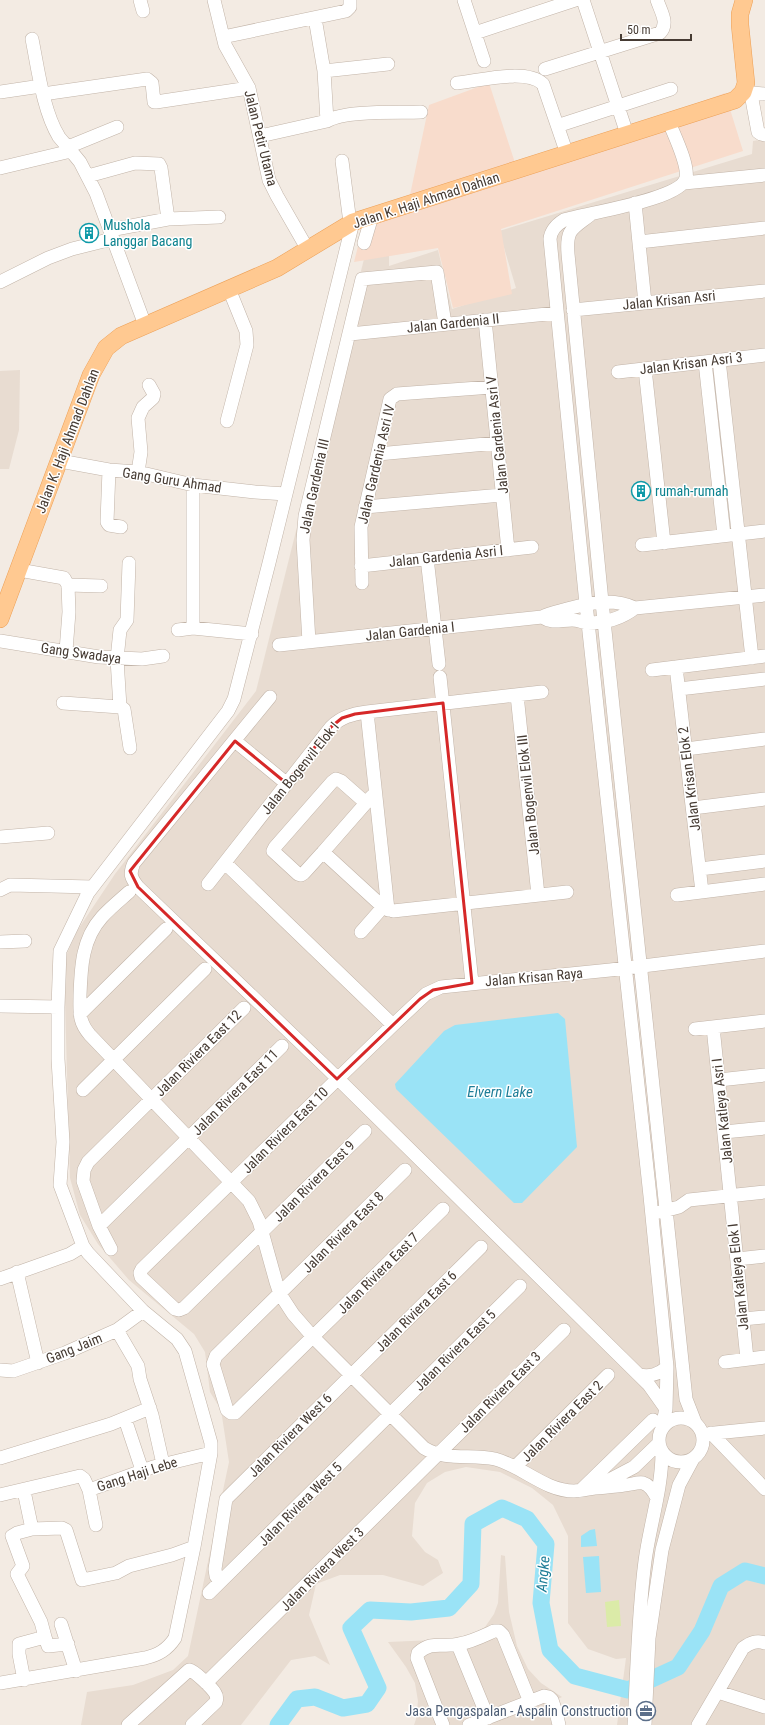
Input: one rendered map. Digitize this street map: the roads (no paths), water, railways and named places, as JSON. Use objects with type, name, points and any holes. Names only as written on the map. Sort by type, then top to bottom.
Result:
[{"type":"main road","points":[[744,0],[740,14],[740,25],[747,93]]},
{"type":"main road","name":"Jalan K. Haji Ahmad Dahlan","points":[[0,619],[4,594],[19,570],[91,375],[100,356],[106,348],[121,336],[277,268],[308,250],[334,232],[361,219],[626,130],[669,122],[730,102],[747,93]]},
{"type":"street","name":"Jalan Petir Utama","points":[[214,0],[223,37],[231,56],[249,88],[272,188],[308,250]]},
{"type":"street","points":[[223,37],[346,11],[350,7],[350,0]]},
{"type":"street","points":[[464,0],[484,61]]},
{"type":"street","points":[[475,33],[575,0]]},
{"type":"street","points":[[583,0],[626,130]]},
{"type":"street","points":[[545,69],[660,33],[664,28],[665,22],[658,0]]},
{"type":"street","points":[[315,18],[324,71],[327,121]]},
{"type":"street","points":[[32,39],[42,90],[55,130],[64,144],[80,162],[88,176],[145,325]]},
{"type":"street","points":[[324,71],[388,64]]},
{"type":"street","points":[[458,83],[520,76],[540,81],[543,84],[566,149]]},
{"type":"street","points":[[0,92],[42,90],[147,79],[152,83],[154,102],[156,102],[249,88]]},
{"type":"street","points":[[563,124],[671,88]]},
{"type":"street","points":[[765,94],[747,93],[758,132],[765,135]]},
{"type":"street","points":[[260,136],[327,121],[333,117],[357,114],[421,112]]},
{"type":"street","points":[[580,1491],[657,1423],[666,1410],[667,1368],[652,1213],[586,604],[557,314],[551,233],[554,228],[564,220],[664,195],[684,183],[686,177],[685,168],[669,122]]},
{"type":"street","points":[[0,168],[70,149],[117,127]]},
{"type":"street","points":[[342,161],[349,215],[361,219]]},
{"type":"street","points":[[88,176],[136,163],[159,164],[161,168],[168,219]]},
{"type":"street","points":[[684,183],[765,175]]},
{"type":"street","points":[[635,203],[645,303]]},
{"type":"street","points":[[592,214],[572,228],[568,236],[567,247],[602,602],[666,1194],[686,1399],[695,1422]]},
{"type":"street","points":[[0,282],[48,258],[111,235],[168,219],[219,217]]},
{"type":"street","points":[[361,219],[364,243]]},
{"type":"street","points":[[0,1684],[150,1657],[164,1651],[175,1638],[194,1547],[211,1453],[211,1443],[185,1351],[176,1339],[144,1311],[88,1253],[83,1246],[60,1185],[64,1142],[58,1059],[60,951],[92,888],[231,705],[252,634],[286,494],[361,219]]},
{"type":"street","points":[[639,242],[765,228]]},
{"type":"street","name":"Jalan Gardenia III","points":[[309,642],[303,528],[362,280],[364,278],[438,272],[445,324]]},
{"type":"street","points":[[227,421],[247,345],[246,331],[229,289]]},
{"type":"street","name":"Jalan Krisan Asri","points":[[573,311],[765,291]]},
{"type":"street","points":[[567,300],[573,311],[570,324],[564,325],[557,314],[561,301],[567,300]]},
{"type":"street","name":"Jalan Gardenia II","points":[[350,334],[557,314]]},
{"type":"street","name":"Jalan Gardenia Asri V","points":[[485,320],[508,550]]},
{"type":"street","name":"Jalan Krisan Asri 3","points":[[618,372],[765,355]]},
{"type":"street","points":[[718,360],[752,658]]},
{"type":"street","points":[[705,362],[724,536]]},
{"type":"street","points":[[645,369],[664,543]]},
{"type":"street","points":[[138,472],[141,452],[138,418],[143,407],[153,398],[154,394],[150,385]]},
{"type":"street","name":"Jalan Gardenia Asri IV","points":[[362,583],[361,527],[390,399],[397,394],[492,387]]},
{"type":"street","points":[[378,454],[497,443]]},
{"type":"street","name":"Gang Guru Ahmad","points":[[60,461],[110,470],[138,472],[193,485],[286,494]]},
{"type":"street","points":[[110,470],[107,522],[109,525],[121,527]]},
{"type":"street","points":[[193,485],[194,628]]},
{"type":"street","points":[[365,507],[502,495]]},
{"type":"street","points":[[642,545],[765,531]]},
{"type":"street","name":"Jalan Gardenia Asri I","points":[[361,566],[532,547]]},
{"type":"street","points":[[428,558],[439,664]]},
{"type":"street","points":[[120,707],[117,659],[120,630],[128,620],[129,563]]},
{"type":"street","points":[[19,570],[64,578],[68,585],[69,612],[66,651]]},
{"type":"street","points":[[68,585],[101,586]]},
{"type":"street","points":[[635,608],[765,595]]},
{"type":"street","name":"Jalan Gardenia I","points":[[279,645],[542,617],[548,621],[554,622],[571,614],[586,604],[602,602],[625,603],[635,608],[626,615],[604,621],[588,623],[571,614]]},
{"type":"street","points":[[178,630],[194,628],[252,634]]},
{"type":"street","name":"Gang Swadaya","points":[[0,641],[117,659],[142,659],[163,656]]},
{"type":"street","points":[[652,670],[765,656]]},
{"type":"street","name":"Jalan Krisan Elok 2","points":[[676,667],[702,892]]},
{"type":"street","points":[[440,677],[472,983]]},
{"type":"street","points":[[679,688],[765,679]]},
{"type":"street","name":"Jalan Bogenvil Elok I","points":[[208,884],[286,783],[336,722],[348,716],[367,712],[542,692]]},
{"type":"street","name":"Jalan Bogenvil Elok III","points":[[517,694],[538,895]]},
{"type":"street","points":[[270,697],[236,741],[134,863],[130,871],[132,878],[138,887],[337,1079],[639,1375],[649,1385],[666,1410]]},
{"type":"street","points":[[64,703],[120,707],[125,710],[130,748]]},
{"type":"street","points":[[367,712],[376,791],[385,909]]},
{"type":"street","points":[[686,749],[765,739]]},
{"type":"street","points":[[236,741],[286,783]]},
{"type":"street","points":[[366,803],[336,779],[280,841],[273,851],[301,875],[323,852],[366,803],[376,791]]},
{"type":"street","points":[[693,808],[765,799]]},
{"type":"street","points":[[0,837],[48,833]]},
{"type":"street","points":[[323,852],[385,909],[393,911],[567,892]]},
{"type":"street","points":[[700,869],[765,862]]},
{"type":"street","points":[[225,863],[393,1025]]},
{"type":"street","points":[[677,895],[765,884]]},
{"type":"street","points":[[0,890],[10,885],[92,888]]},
{"type":"street","points":[[128,892],[102,917],[92,931],[85,946],[81,970],[81,1022],[84,1028],[233,1182],[252,1205],[262,1232],[280,1294],[293,1314],[313,1337],[424,1448],[438,1454],[496,1459],[560,1489],[580,1491],[594,1488],[643,1483],[649,1486],[657,1498]]},
{"type":"street","points":[[361,932],[385,909]]},
{"type":"street","points":[[80,1014],[166,929]]},
{"type":"street","points":[[0,942],[25,941]]},
{"type":"street","name":"Jalan Krisan Raya","points":[[337,1079],[420,999],[434,990],[445,986],[626,968],[765,951]]},
{"type":"street","points":[[83,1090],[205,969]]},
{"type":"street","points":[[0,1006],[58,1007]]},
{"type":"street","name":"Jalan Riviera East 12","points":[[100,1226],[83,1181],[84,1170],[88,1162],[244,1008]]},
{"type":"street","points":[[695,1029],[765,1021]]},
{"type":"street","name":"Jalan Katleya Asri I","points":[[713,1027],[730,1195]]},
{"type":"street","name":"Jalan Riviera East 11","points":[[100,1226],[282,1046]]},
{"type":"street","points":[[719,1080],[765,1075]]},
{"type":"street","name":"Jalan Riviera East 10","points":[[179,1310],[175,1309],[142,1277],[140,1273],[142,1269],[337,1079]]},
{"type":"street","points":[[724,1132],[765,1128]]},
{"type":"street","name":"Jalan Riviera East 9","points":[[179,1310],[184,1308],[366,1130]]},
{"type":"street","name":"Jalan Riviera East 8","points":[[231,1413],[227,1410],[213,1360],[405,1170]]},
{"type":"street","points":[[652,1213],[667,1211],[689,1200],[765,1192]]},
{"type":"street","points":[[650,1196],[666,1194],[675,1195],[689,1200]]},
{"type":"street","name":"Jalan Katleya Elok I","points":[[730,1195],[747,1359]]},
{"type":"street","name":"Jalan Riviera East 7","points":[[231,1413],[235,1412],[313,1337],[443,1209]]},
{"type":"street","points":[[100,1226],[111,1249]]},
{"type":"street","points":[[0,1279],[70,1254],[83,1246]]},
{"type":"street","name":"Jalan Riviera East 6","points":[[351,1375],[481,1247]]},
{"type":"street","points":[[737,1259],[765,1256]]},
{"type":"street","points":[[17,1272],[38,1363]]},
{"type":"street","name":"Jalan Riviera East 5","points":[[390,1414],[520,1286]]},
{"type":"street","name":"Gang Jaim","points":[[0,1370],[13,1371],[38,1363],[117,1330],[144,1311]]},
{"type":"street","points":[[743,1319],[765,1317]]},
{"type":"street","points":[[117,1330],[138,1366],[140,1379],[150,1408],[163,1464]]},
{"type":"street","name":"Jalan Riviera East 3","points":[[438,1454],[564,1330]]},
{"type":"street","points":[[725,1362],[765,1357]]},
{"type":"street","points":[[639,1375],[654,1376],[667,1368]]},
{"type":"street","name":"Jalan Riviera West 6","points":[[220,1582],[216,1576],[215,1569],[225,1504],[228,1496],[351,1375]]},
{"type":"street","name":"Jalan Riviera East 2","points":[[515,1467],[608,1375]]},
{"type":"street","points":[[0,1458],[125,1419],[150,1408]]},
{"type":"street","name":"Jalan Riviera West 5","points":[[209,1593],[390,1414]]},
{"type":"street","points":[[657,1423],[674,1418],[688,1418],[695,1422],[765,1489]]},
{"type":"street","points":[[125,1419],[142,1470]]},
{"type":"street","points":[[634,1725],[640,1710],[647,1549],[662,1463],[657,1423]]},
{"type":"street","points":[[707,1434],[765,1428]]},
{"type":"street","points":[[644,1631],[678,1485],[693,1459],[702,1448],[707,1434]]},
{"type":"street","points":[[660,1448],[668,1458],[676,1462],[685,1462],[693,1459]]},
{"type":"street","points":[[594,1488],[634,1467],[660,1448]]},
{"type":"street","name":"Gang Haji Lebe","points":[[0,1495],[24,1491],[80,1476],[84,1479],[89,1490],[142,1470],[211,1453]]},
{"type":"street","name":"Jalan Riviera West 3","points":[[206,1683],[438,1454]]},
{"type":"street","points":[[89,1490],[96,1525]]},
{"type":"street","points":[[24,1491],[32,1529]]},
{"type":"street","points":[[68,1644],[48,1646],[40,1622],[17,1574],[23,1566],[12,1536],[32,1529],[62,1528],[66,1530],[82,1580],[116,1573],[129,1566],[172,1555],[194,1547]]},
{"type":"street","points":[[61,1624],[76,1671]]},
{"type":"street","points":[[443,1725],[417,1658],[418,1653],[435,1644],[458,1644],[494,1631],[499,1632],[503,1635],[530,1702]]},
{"type":"street","points":[[24,1680],[19,1654],[19,1644],[45,1637]]},
{"type":"street","points":[[698,1725],[743,1648],[750,1643],[765,1643]]},
{"type":"street","points":[[458,1644],[488,1718]]},
{"type":"street","points":[[128,1725],[186,1672],[193,1670],[216,1694],[217,1698],[216,1702],[192,1725]]},
{"type":"street","points":[[718,1692],[765,1707]]},
{"type":"street","points":[[469,1725],[544,1696],[549,1696],[552,1700],[559,1725]]},
{"type":"street","points":[[640,1710],[645,1725]]},
{"type":"water","name":"Elvern Lake","points":[[558,1013],[565,1019],[577,1147],[522,1203],[514,1203],[396,1089],[395,1084],[444,1031],[455,1025]]},
{"type":"water","points":[[595,1529],[597,1546],[581,1547],[581,1536],[590,1530]]},
{"type":"water","points":[[599,1556],[601,1592],[586,1593],[583,1557]]},
{"type":"waterway","name":"Angke","points":[[278,1725],[297,1699],[315,1697],[343,1708],[367,1704],[378,1688],[351,1628],[370,1610],[411,1612],[449,1608],[471,1584],[473,1524],[502,1508],[527,1519],[546,1544],[541,1603],[550,1650],[575,1676],[628,1690],[678,1667],[702,1631],[721,1586],[745,1571],[765,1576]]},
{"type":"place","name":"Mushola Langgar Bacang","points":[[89,233]]},
{"type":"place","name":"rumah-rumah","points":[[641,491]]},
{"type":"place","name":"Jasa Pengaspalan - Aspalin Construction","points":[[646,1711]]}]
